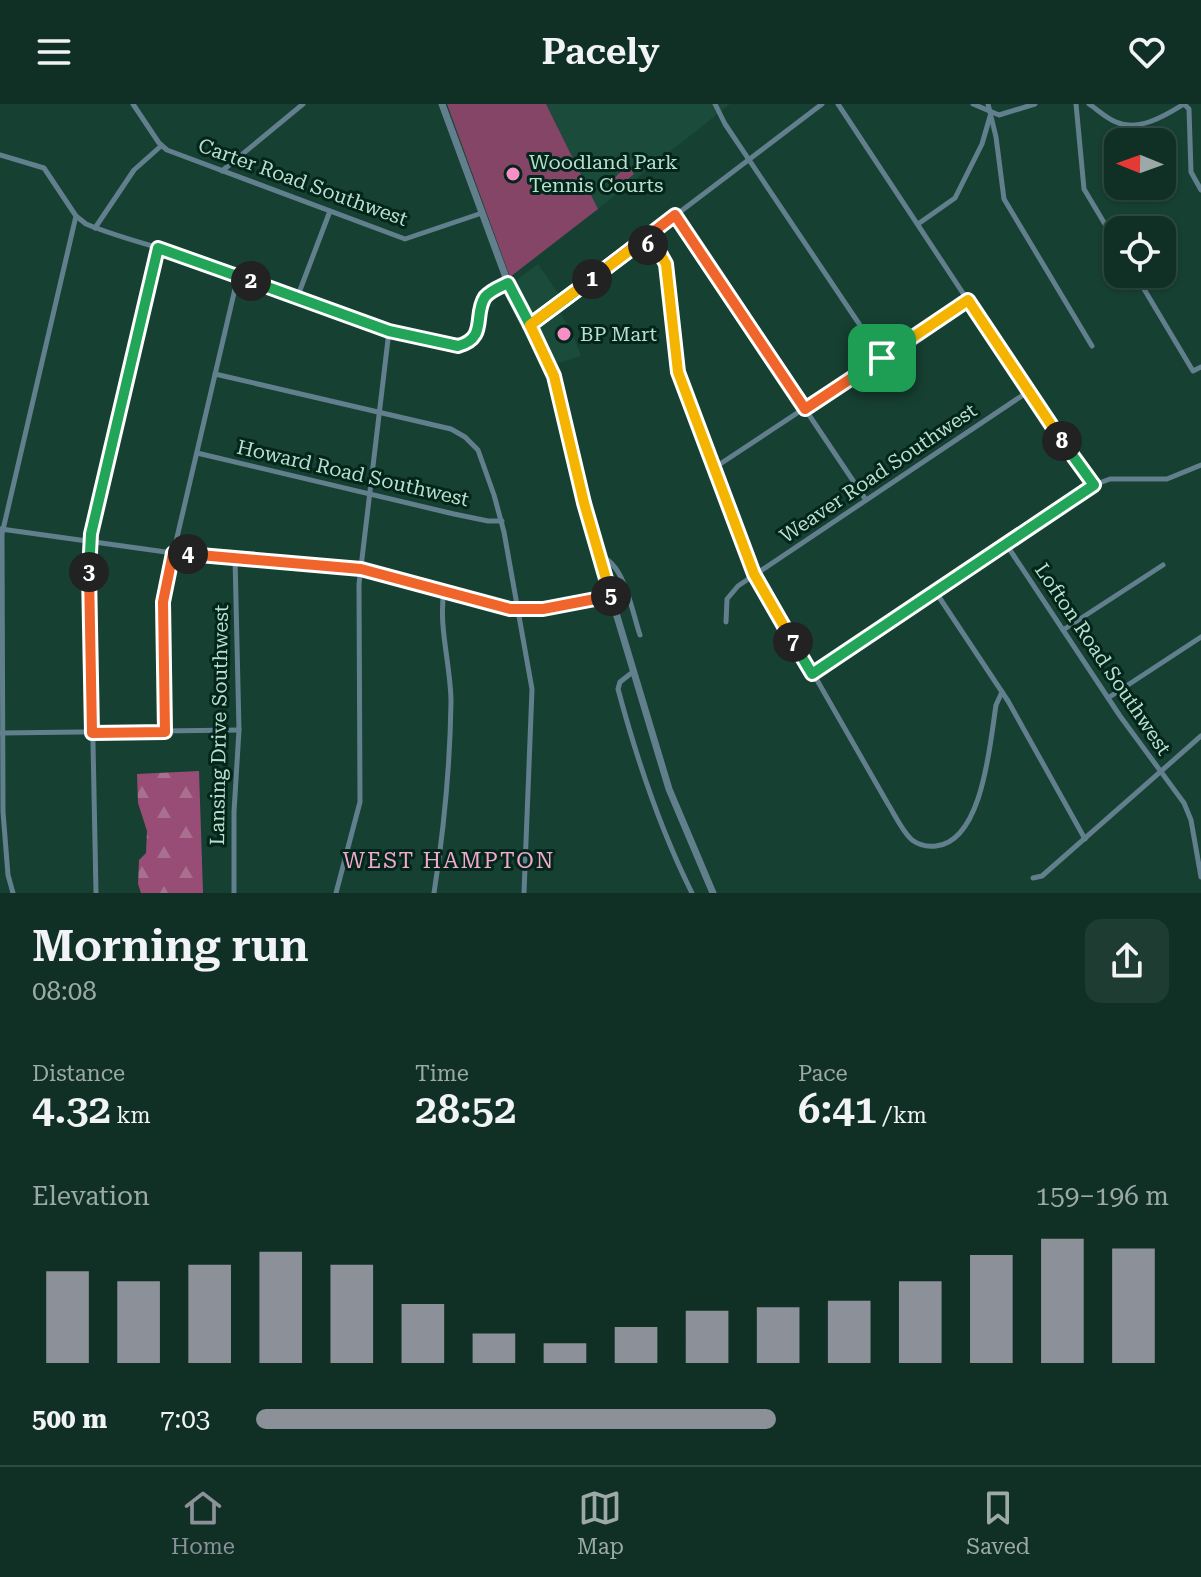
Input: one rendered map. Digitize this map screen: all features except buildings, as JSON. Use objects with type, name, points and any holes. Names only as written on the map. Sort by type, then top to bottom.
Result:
[{"type":"street","points":[[95,228],[134,170],[161,146],[135,107],[145,104]]},
{"type":"street","points":[[442,104],[508,283],[554,376],[584,503],[669,789],[713,893]]},
{"type":"street","points":[[715,104],[882,358]]},
{"type":"street","points":[[530,325],[822,104]]},
{"type":"street","points":[[838,104],[1094,485]]},
{"type":"street","points":[[973,104],[1002,115],[1035,104]]},
{"type":"street","points":[[988,104],[1004,199],[1092,346]]},
{"type":"street","points":[[1076,104],[1084,189],[1104,223]]},
{"type":"street","points":[[1089,104],[1114,122],[1127,126],[1142,124],[1184,104],[1189,109],[1191,172],[1201,190]]},
{"type":"street","points":[[222,171],[299,105]]},
{"type":"street","points":[[918,224],[955,198],[982,144],[991,112]]},
{"type":"street","name":"Carter Road Southwest","points":[[161,146],[409,239],[482,213]]},
{"type":"street","points":[[0,155],[44,168],[76,216],[95,228],[389,331],[437,343],[463,345],[476,334],[484,299],[494,289],[508,283]]},
{"type":"street","points":[[297,298],[330,211]]},
{"type":"street","points":[[675,215],[866,500]]},
{"type":"street","points":[[13,893],[8,875],[3,812],[1,529],[76,216]]},
{"type":"street","points":[[641,242],[654,248],[664,259],[678,372],[754,574],[908,835],[918,844],[942,845],[966,827],[974,812],[996,705],[1002,692]]},
{"type":"street","points":[[96,893],[89,542],[158,248]]},
{"type":"street","points":[[165,732],[163,602],[238,276]]},
{"type":"street","points":[[1143,288],[1193,371],[1201,367]]},
{"type":"street","points":[[714,468],[968,300]]},
{"type":"street","points":[[336,893],[360,802],[358,601],[389,331]]},
{"type":"street","points":[[215,374],[457,431],[478,450],[502,521],[533,702],[524,893]]},
{"type":"street","name":"Weaver Road Southwest","points":[[726,622],[726,601],[730,594],[754,574],[1029,391]]},
{"type":"street","name":"Howard Road Southwest","points":[[197,453],[488,521],[502,521]]},
{"type":"street","points":[[812,674],[1094,485],[1110,479],[1167,479],[1201,465]]},
{"type":"street","points":[[1,529],[173,553],[361,569],[518,609],[543,609],[612,596]]},
{"type":"street","name":"Lofton Road Southwest","points":[[1006,544],[1108,698],[1188,811],[1199,848],[1201,877]]},
{"type":"street","points":[[599,556],[610,560],[618,569],[640,635]]},
{"type":"street","name":"Lansing Drive Southwest","points":[[234,893],[234,812],[239,730],[235,558]]},
{"type":"street","points":[[1063,630],[1163,565]]},
{"type":"street","points":[[935,591],[1002,692],[1085,839]]},
{"type":"street","points":[[434,893],[447,798],[451,703],[442,608],[444,592]]},
{"type":"street","points":[[1108,698],[1201,637]]},
{"type":"street","points":[[635,670],[620,682],[618,689],[648,792],[668,845],[692,893]]},
{"type":"street","points":[[1,733],[239,730]]},
{"type":"street","points":[[1033,878],[1042,876],[1201,736]]},
{"type":"shaded area","points":[[447,104],[546,104],[598,209],[510,277]]},
{"type":"shaded area","points":[[546,104],[730,104],[598,209]]},
{"type":"shaded area","points":[[628,165],[634,174],[615,190],[610,182]]},
{"type":"shaded area","points":[[538,264],[560,296],[553,302],[571,330],[581,356],[542,368],[502,291]]},
{"type":"green space","points":[[199,771],[203,893],[141,893],[138,884],[139,860],[146,853],[147,831],[138,803],[137,774]]},
{"type":"place","name":"Woodland Park Tennis Courts","points":[[513,174]]},
{"type":"place","name":"BP Mart","points":[[564,334]]},
{"type":"district","name":"WEST HAMPTON","points":[[449,860]]},
{"type":"route","points":[[882,358],[805,409],[675,215],[530,325],[508,283],[494,289],[484,299],[476,334],[458,346],[396,334],[158,248],[89,542],[92,733],[165,732],[163,602],[173,553],[361,569],[510,609],[543,609],[612,596],[584,503],[554,376],[530,325],[641,242],[654,248],[666,264],[678,372],[750,563],[812,674],[1094,485],[1058,437],[968,300],[882,358]]}]
